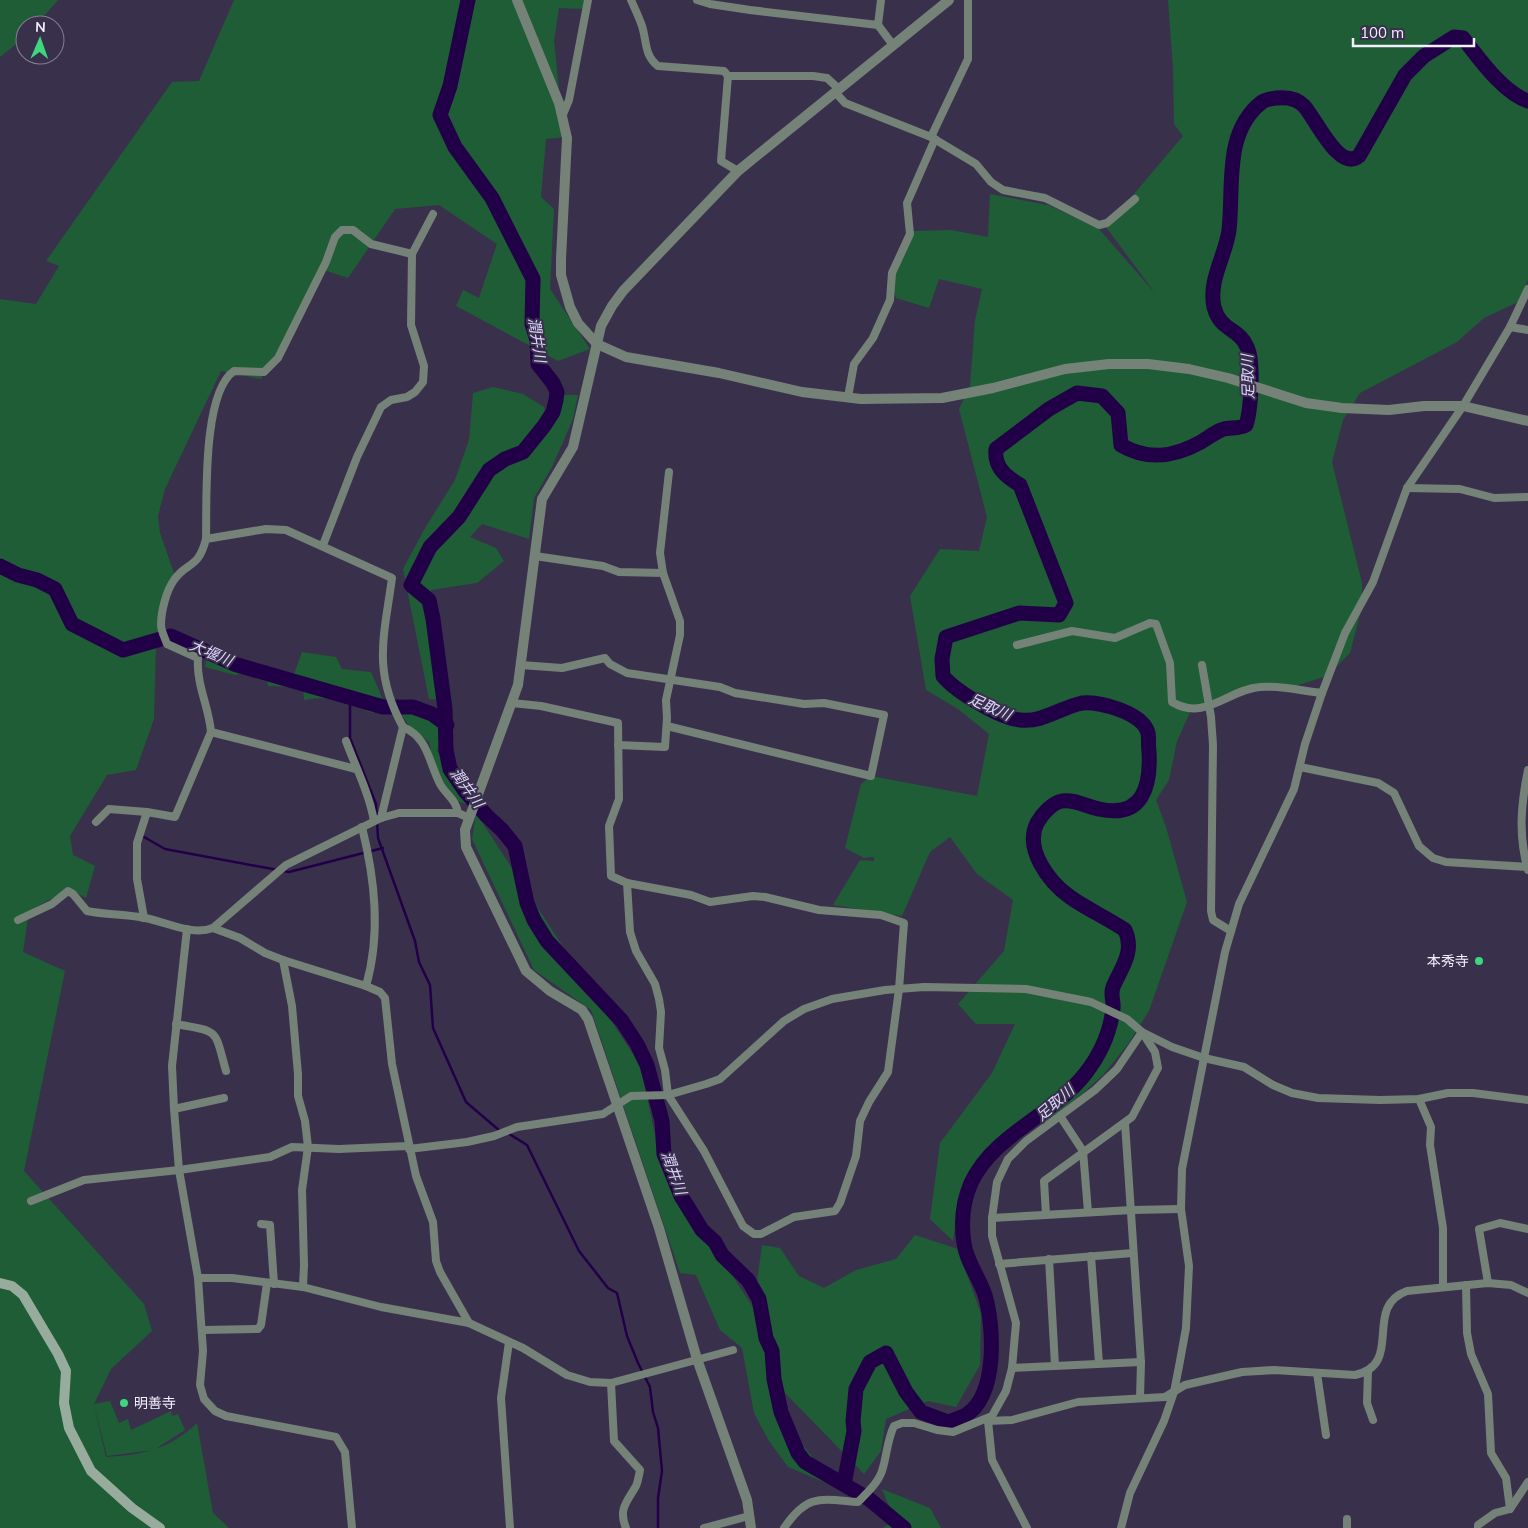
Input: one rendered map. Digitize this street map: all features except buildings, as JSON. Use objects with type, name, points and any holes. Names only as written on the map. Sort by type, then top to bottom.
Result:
[{"type":"main road","points":[[0,1283],[12,1286],[23,1296],[58,1354],[66,1371],[64,1403],[69,1428],[91,1471],[132,1508],[160,1528]]},
{"type":"street","points":[[517,0],[559,103],[568,151],[562,239],[562,275],[570,307],[578,323],[597,344],[626,357],[802,392],[902,400],[959,396],[1065,370],[1108,364],[1148,364],[1189,369],[1228,378],[1306,402],[1342,408],[1389,410],[1424,406],[1463,406],[1528,421]]},
{"type":"street","points":[[562,117],[570,100],[588,0]]},
{"type":"street","points":[[631,0],[642,27],[647,51],[651,60],[658,66],[724,72],[728,76],[813,76],[827,78],[845,103],[933,138],[976,164],[990,182],[1003,190],[1045,198],[1099,225],[1107,223],[1135,199]]},
{"type":"street","points":[[697,0],[742,9],[878,25]]},
{"type":"street","points":[[880,0],[878,25],[892,45]]},
{"type":"street","points":[[750,1528],[747,1500],[697,1359],[658,1228],[588,1018],[582,1010],[550,991],[526,971],[464,840],[470,814],[512,703],[521,665],[542,499],[572,447],[602,326],[623,291],[738,172],[949,0]]},
{"type":"street","points":[[848,397],[854,364],[873,338],[890,300],[892,273],[910,234],[907,203],[968,59],[968,0]]},
{"type":"street","points":[[728,76],[721,161],[738,172]]},
{"type":"street","points":[[323,545],[357,457],[381,407],[391,400],[407,397],[415,392],[423,382],[424,366],[411,324],[412,254],[433,214]]},
{"type":"street","points":[[96,822],[109,809],[147,812],[175,817],[211,732],[210,717],[206,712],[204,692],[200,683],[198,658],[167,644],[162,630],[164,607],[174,580],[197,560],[206,539],[210,420],[222,382],[234,371],[264,372],[278,358],[326,262],[335,236],[342,230],[353,230],[371,244],[412,254]]},
{"type":"street","points":[[1121,1528],[1130,1493],[1164,1421],[1174,1392],[1186,1328],[1189,1266],[1181,1209],[1180,1185],[1186,1141],[1225,952],[1239,904],[1262,852],[1284,813],[1322,693],[1345,633],[1372,582],[1407,488],[1463,406],[1510,327],[1528,289]]},
{"type":"street","points":[[1510,327],[1528,330]]},
{"type":"street","points":[[618,746],[665,747],[667,726],[666,700],[680,634],[680,621],[663,573],[661,544],[669,472]]},
{"type":"street","points":[[1407,488],[1460,489],[1494,498],[1528,497]]},
{"type":"street","points":[[206,539],[266,529],[286,530],[323,545],[392,578],[382,665],[389,699],[403,727],[409,729],[430,755],[440,784],[455,800],[458,813]]},
{"type":"street","points":[[535,556],[603,566],[619,572],[663,573]]},
{"type":"street","points":[[1017,645],[1072,631],[1115,638],[1150,623],[1156,624],[1170,663],[1172,702],[1180,707],[1198,709],[1210,707],[1252,688],[1261,686],[1322,693]]},
{"type":"street","points":[[521,665],[562,668],[605,658],[610,664],[627,673],[670,678],[720,687],[744,694],[804,704],[824,703],[884,715],[871,776],[667,726]]},
{"type":"street","points":[[1202,665],[1210,707],[1213,745],[1211,911],[1213,920],[1231,931]]},
{"type":"street","points":[[512,703],[541,706],[618,723],[619,799],[609,826],[611,876],[627,883],[691,895],[710,902],[753,896],[765,897],[828,912],[881,915],[904,923],[899,989],[888,1072],[869,1102],[860,1121],[856,1156],[835,1211],[799,1215],[769,1232],[754,1234],[743,1226],[704,1151],[666,1095],[665,1070],[659,1048],[662,1012],[655,984],[636,951],[630,932],[627,883]]},
{"type":"street","points":[[378,819],[403,727]]},
{"type":"street","points":[[211,732],[356,769]]},
{"type":"street","points":[[346,742],[378,819]]},
{"type":"street","points":[[1300,767],[1378,783],[1394,794],[1419,846],[1433,858],[1446,862],[1528,868],[1523,853],[1520,813],[1528,770]]},
{"type":"street","points":[[144,918],[137,879],[137,843],[147,812]]},
{"type":"street","points":[[18,920],[52,904],[68,891],[88,911],[144,918],[200,931],[213,928],[286,865],[378,819],[399,813],[470,814]]},
{"type":"street","points":[[362,827],[374,891],[374,951],[366,986]]},
{"type":"street","points":[[213,928],[240,938],[265,953],[283,960],[366,986],[380,992],[385,998],[392,1064],[408,1148],[418,1184],[433,1222],[436,1261],[440,1272],[469,1323]]},
{"type":"street","points":[[187,929],[172,1066],[179,1170],[198,1278],[203,1351],[200,1385],[204,1399],[215,1411],[226,1416],[336,1437],[341,1442],[345,1452],[352,1528]]},
{"type":"street","points":[[283,960],[292,1006],[298,1096],[305,1121],[308,1147],[302,1190],[303,1287]]},
{"type":"street","points":[[31,1201],[84,1180],[179,1170],[270,1157],[292,1148],[408,1148],[485,1138],[517,1126],[603,1114],[617,1107],[631,1096],[666,1095],[720,1078],[784,1020],[804,1009],[832,999],[899,989],[982,986],[1026,989],[1102,1006],[1127,1019],[1142,1032],[1172,1047],[1204,1058],[1244,1067],[1273,1085],[1292,1093],[1346,1100],[1419,1100],[1448,1093],[1473,1093],[1528,1100]]},
{"type":"street","points":[[176,1024],[210,1030],[216,1037],[226,1071]]},
{"type":"street","points":[[1027,1528],[992,1460],[990,1419],[1006,1391],[1012,1368],[1016,1324],[992,1236],[992,1218],[997,1182],[1008,1159],[1026,1141],[1095,1090],[1117,1069],[1142,1032]]},
{"type":"street","points":[[1046,1215],[1044,1181],[1132,1117],[1158,1068],[1154,1052],[1142,1032]]},
{"type":"street","points":[[174,1109],[224,1098]]},
{"type":"street","points":[[1419,1100],[1431,1126],[1430,1145],[1443,1228],[1443,1287]]},
{"type":"street","points":[[1060,1116],[1083,1151],[1088,1212]]},
{"type":"street","points":[[1125,1123],[1141,1362],[1140,1398]]},
{"type":"street","points":[[992,1218],[1181,1209]]},
{"type":"street","points":[[1488,1283],[1479,1229],[1500,1223],[1528,1228]]},
{"type":"street","points":[[202,1330],[258,1329],[261,1325],[270,1284],[270,1225],[262,1224]]},
{"type":"street","points":[[999,1264],[1133,1253]]},
{"type":"street","points":[[1091,1256],[1099,1363]]},
{"type":"street","points":[[1049,1259],[1055,1365]]},
{"type":"street","points":[[198,1278],[232,1278],[303,1287],[381,1307],[469,1323],[523,1348],[567,1375],[590,1382],[611,1383],[733,1350]]},
{"type":"street","points":[[784,1528],[800,1508],[814,1501],[832,1498],[858,1502],[877,1481],[882,1472],[894,1426],[902,1422],[953,1432],[990,1419],[1012,1420],[1078,1402],[1164,1397],[1185,1385],[1242,1372],[1274,1370],[1354,1375],[1368,1371],[1376,1366],[1380,1354],[1388,1302],[1395,1295],[1407,1291],[1488,1283],[1511,1285],[1528,1293]]},
{"type":"street","points":[[1466,1286],[1467,1333],[1471,1354],[1488,1394],[1491,1453],[1506,1478],[1510,1508]]},
{"type":"street","points":[[509,1342],[501,1398],[510,1528]]},
{"type":"street","points":[[1012,1368],[1141,1362]]},
{"type":"street","points":[[1368,1371],[1367,1403],[1373,1420]]},
{"type":"street","points":[[1317,1372],[1326,1435]]},
{"type":"street","points":[[611,1383],[614,1441],[640,1470],[636,1486],[623,1504],[622,1518],[626,1528]]},
{"type":"street","points":[[1478,1528],[1478,1525],[1495,1513],[1510,1508],[1528,1482]]},
{"type":"street","points":[[132,1508],[151,1528]]},
{"type":"street","points":[[704,1528],[749,1516]]},
{"type":"street","points":[[1346,1519],[1348,1528]]},
{"type":"green space","points":[[0,0],[58,0],[45,15],[15,15],[15,45],[0,57]]},
{"type":"green space","points":[[234,0],[586,0],[584,9],[559,8],[554,41],[564,137],[546,139],[541,197],[554,209],[550,289],[590,349],[558,361],[456,306],[463,290],[479,298],[497,244],[439,205],[395,209],[348,278],[324,270],[261,379],[221,371],[165,489],[158,516],[160,533],[174,573],[159,637],[138,644],[156,644],[154,719],[136,770],[107,775],[70,836],[73,855],[95,866],[86,898],[69,889],[29,911],[23,952],[65,971],[24,1171],[144,1304],[152,1331],[111,1369],[94,1404],[110,1401],[119,1423],[128,1419],[131,1430],[171,1411],[172,1416],[178,1414],[185,1430],[156,1449],[177,1439],[197,1423],[213,1513],[229,1528],[0,1528],[0,299],[36,304],[59,266],[46,261],[172,82],[199,81]],"holes":[[[94,1405],[107,1456],[150,1451],[106,1457]]]},
{"type":"green space","points":[[1168,0],[1528,0],[1528,280],[1518,302],[1484,318],[1457,342],[1360,393],[1343,420],[1332,462],[1362,583],[1362,607],[1350,653],[1327,676],[1286,689],[1233,693],[1192,708],[1177,741],[1169,780],[1156,800],[1166,827],[1187,902],[1149,1011],[1128,1044],[1104,1074],[1083,1093],[1050,1119],[986,1148],[959,1198],[953,1241],[930,1219],[940,1143],[992,1073],[1015,1024],[976,1024],[958,1004],[1004,951],[1013,900],[977,874],[950,837],[930,852],[902,916],[833,905],[860,860],[874,861],[874,857],[864,858],[845,848],[861,784],[871,776],[977,796],[989,734],[958,709],[926,690],[910,596],[940,549],[979,551],[987,517],[959,409],[970,386],[975,320],[982,289],[939,279],[929,308],[896,298],[892,283],[914,231],[951,230],[988,237],[990,194],[1048,205],[1099,229],[1155,293],[1106,227],[1183,136],[1174,124],[1173,69]]},
{"type":"green space","points":[[493,387],[523,394],[544,407],[548,419],[562,395],[578,395],[573,419],[552,467],[534,498],[529,539],[482,524],[470,537],[496,548],[504,561],[477,583],[431,590],[440,640],[444,700],[429,699],[403,569],[425,528],[455,480],[469,440],[473,393]]},
{"type":"green space","points":[[302,652],[336,657],[342,669],[371,672],[382,697],[375,703],[373,713],[348,703],[331,699],[313,698],[304,700],[303,687],[268,686],[267,679],[242,673],[235,675],[205,667],[206,661],[225,657],[294,674]]},
{"type":"green space","points":[[399,699],[422,704],[442,716],[442,732],[437,751],[471,805],[452,797],[445,790],[436,772],[429,742],[410,727],[396,707]]},
{"type":"green space","points":[[476,813],[640,1065],[659,1153],[693,1215],[762,1321],[794,1434],[836,1487],[788,1467],[769,1441],[754,1413],[742,1348],[720,1330],[696,1275],[680,1273],[591,1010],[534,970],[472,839]]},
{"type":"green space","points":[[915,1235],[958,1249],[981,1314],[980,1365],[956,1407],[928,1401],[886,1419],[881,1451],[864,1474],[785,1393],[757,1282],[762,1245],[780,1248],[799,1276],[824,1288],[856,1270],[896,1259]]},
{"type":"green space","points":[[882,1489],[930,1508],[941,1528],[883,1528],[895,1520]]},
{"type":"waterway","name":"潤井川","points":[[468,0],[450,86],[440,115],[455,147],[492,198],[533,279],[532,324],[537,340],[538,364],[553,383],[557,392],[553,412],[544,426],[523,452],[505,459],[489,470],[459,517],[430,547],[411,585],[429,600],[445,709],[446,750],[450,769],[465,791],[515,846],[527,903],[534,920],[547,941],[622,1021],[637,1044],[647,1065],[662,1121],[664,1154],[681,1196],[702,1230],[715,1242],[722,1255],[748,1280],[759,1299],[766,1338],[772,1351],[774,1379],[781,1412],[798,1453],[805,1462],[869,1499],[904,1528]]},
{"type":"waterway","name":"足取川","points":[[844,1484],[854,1431],[856,1389],[870,1362],[886,1353],[906,1392],[921,1412],[948,1422],[966,1415],[976,1405],[984,1392],[991,1359],[990,1324],[985,1295],[965,1250],[963,1212],[968,1190],[981,1166],[994,1151],[1072,1089],[1090,1067],[1107,1035],[1112,1018],[1112,990],[1128,953],[1128,938],[1125,930],[1083,906],[1054,883],[1036,854],[1034,833],[1037,823],[1044,813],[1051,806],[1062,801],[1072,801],[1094,808],[1114,811],[1126,809],[1135,804],[1146,787],[1148,776],[1148,733],[1144,726],[1130,714],[1109,706],[1090,703],[1074,705],[1036,719],[1020,720],[1011,718],[1001,715],[979,703],[943,676],[942,659],[946,637],[1019,613],[1059,615],[1066,603],[1020,485],[1010,478],[999,466],[996,449],[1049,409],[1077,393],[1102,396],[1118,413],[1121,445],[1131,450],[1151,455],[1171,454],[1181,451],[1221,430],[1246,425],[1251,386],[1249,354],[1244,341],[1225,325],[1217,315],[1214,307],[1213,287],[1229,230],[1231,179],[1236,144],[1241,129],[1250,114],[1265,100],[1280,98],[1298,101],[1304,106],[1336,151],[1344,157],[1351,159],[1359,156],[1405,75],[1424,56],[1454,37],[1463,38],[1501,83],[1510,91],[1528,101]]},
{"type":"waterway","name":"大堰川","points":[[0,566],[55,589],[72,624],[123,650],[171,636],[234,664],[383,707],[413,707],[432,714],[447,725]]},
{"type":"waterway","points":[[350,698],[350,738],[376,804],[378,838],[415,941],[419,962],[430,985],[433,1028],[466,1102],[500,1131]]},
{"type":"waterway","points":[[144,837],[165,849],[278,870]]},
{"type":"waterway","points":[[283,871],[289,872],[383,848]]},
{"type":"waterway","points":[[506,1132],[527,1145],[579,1251],[608,1288],[617,1293],[627,1336],[650,1387],[653,1412],[658,1428],[662,1471],[658,1498],[658,1528]]},
{"type":"place","name":"本秀寺","points":[[1479,961]]},
{"type":"place","name":"明善寺","points":[[124,1403]]}]
